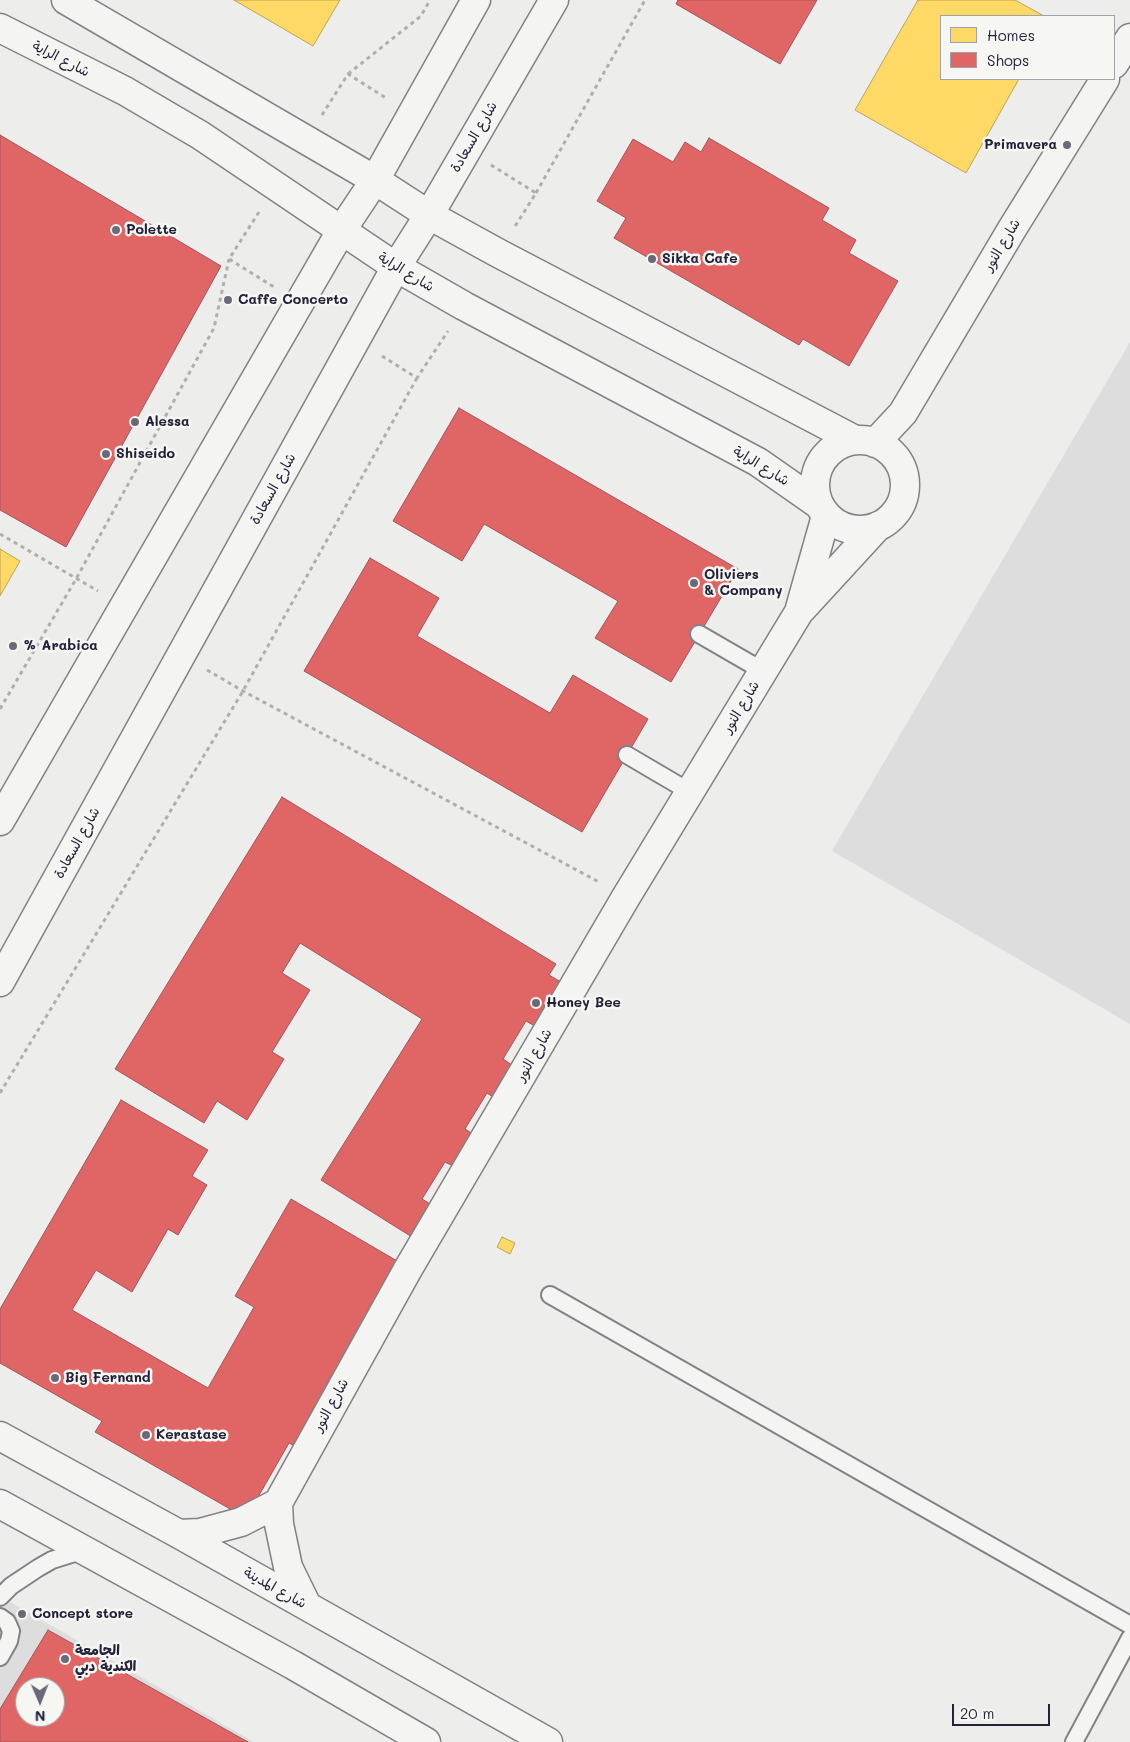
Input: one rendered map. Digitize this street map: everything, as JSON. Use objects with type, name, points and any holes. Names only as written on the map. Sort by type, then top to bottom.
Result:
[{"type":"street","points":[[66,0],[306,139],[429,215],[498,253],[875,446],[902,468],[905,481],[904,495],[899,508],[890,519],[878,526],[865,530],[850,529],[837,524],[822,510],[814,490],[815,476],[820,462],[829,452],[841,444],[875,446]]},
{"type":"street","points":[[0,821],[341,231],[374,180],[476,0]]},
{"type":"street","name":"شارع السعادة","points":[[0,982],[396,267],[429,215],[554,0]]},
{"type":"street","name":"شارع الراية","points":[[0,28],[125,91],[200,135],[396,267],[464,306],[758,462],[822,510]]},
{"type":"street","points":[[1115,62],[1130,38]]},
{"type":"street","name":"شارع النور","points":[[875,446],[903,412],[1012,229],[1104,80]]},
{"type":"street","points":[[799,612],[816,547],[822,510]]},
{"type":"street","points":[[799,612],[878,526]]},
{"type":"street","name":"شارع النور","points":[[278,1502],[374,1327],[626,897],[799,612]]},
{"type":"street","name":"شارع المدينة","points":[[0,1436],[179,1534],[548,1742]]},
{"type":"street","points":[[179,1534],[200,1533],[241,1522],[278,1502],[279,1524],[288,1567],[307,1606]]},
{"type":"street","points":[[0,1504],[293,1665],[426,1742]]},
{"type":"lane","points":[[699,634],[763,671]]},
{"type":"lane","points":[[627,755],[690,792]]},
{"type":"lane","points":[[550,1295],[1130,1625]]},
{"type":"lane","points":[[0,1597],[11,1586],[52,1560],[84,1550]]},
{"type":"lane","points":[[0,1617],[7,1622],[11,1632],[9,1641],[0,1657]]},
{"type":"lane","points":[[1074,1742],[1130,1638]]},
{"type":"path","points":[[306,139],[348,74],[421,16],[430,0]]},
{"type":"path","points":[[498,253],[536,194],[645,0]]},
{"type":"path","points":[[348,74],[412,114]]},
{"type":"path","points":[[466,150],[536,194]]},
{"type":"path","points":[[0,709],[76,579],[214,328],[229,259],[275,186]]},
{"type":"path","points":[[229,259],[299,303]]},
{"type":"path","points":[[0,1093],[244,691],[417,378],[464,306]]},
{"type":"path","points":[[356,339],[417,378]]},
{"type":"path","points":[[0,534],[124,607]]},
{"type":"path","points":[[182,654],[244,691],[626,897]]},
{"type":"shaded area","points":[[1130,342],[1130,1024],[832,851]]},
{"type":"shaded area","name":"الجامعة الكندية دبي","points":[[0,1596],[254,1742],[0,1742]]},
{"type":"building: Homes","points":[[234,0],[340,0],[313,46]]},
{"type":"building: Homes","points":[[918,0],[1015,0],[1042,15],[940,15],[940,80],[1018,80],[966,173],[855,110]]},
{"type":"building: Homes","points":[[0,549],[20,561],[0,596]]},
{"type":"building: Homes","points":[[502,1237],[515,1243],[510,1254],[497,1247]]},
{"type":"building: Shops","points":[[678,0],[817,0],[780,64],[676,4]]},
{"type":"building: Shops","points":[[0,135],[221,266],[66,547],[0,510]]},
{"type":"building: Shops","points":[[709,138],[829,208],[822,220],[856,240],[849,253],[898,281],[849,366],[803,339],[799,345],[614,238],[626,218],[597,201],[633,139],[673,162],[685,142],[701,152]]},
{"type":"building: Shops","points":[[459,408],[738,569],[671,682],[595,638],[618,601],[484,524],[462,561],[393,521]]},
{"type":"building: Shops","points":[[370,558],[439,598],[417,636],[550,713],[573,675],[648,719],[582,832],[304,671]]},
{"type":"building: Shops","points":[[282,797],[556,964],[549,975],[561,982],[535,1026],[526,1021],[503,1059],[515,1067],[496,1099],[487,1093],[465,1129],[473,1134],[453,1166],[445,1162],[422,1199],[432,1205],[412,1237],[321,1180],[422,1019],[300,943],[282,973],[310,990],[272,1052],[284,1059],[247,1120],[217,1101],[204,1123],[115,1069]]},
{"type":"building: Shops","points":[[121,1100],[208,1150],[192,1176],[207,1185],[178,1235],[168,1229],[132,1292],[96,1270],[72,1310],[208,1388],[254,1307],[235,1296],[291,1199],[404,1265],[298,1448],[289,1443],[246,1518],[95,1432],[102,1421],[0,1363],[0,1309]]},
{"type":"building: Shops","name":"الجامعة الكندية دبي","points":[[48,1630],[248,1742],[0,1742],[0,1709],[15,1684],[15,1727],[65,1727],[65,1677],[19,1677]]},
{"type":"place","name":"Primavera","points":[[1067,145]]},
{"type":"place","name":"Polette","points":[[116,230]]},
{"type":"place","name":"Sikka Cafe","points":[[652,259]]},
{"type":"place","name":"Caffe Concerto","points":[[228,300]]},
{"type":"place","name":"Alessa","points":[[135,422]]},
{"type":"place","name":"Shiseido","points":[[106,454]]},
{"type":"place","name":"Oliviers & Company","points":[[694,583]]},
{"type":"place","name":"% Arabica","points":[[13,646]]},
{"type":"place","name":"Honey Bee","points":[[536,1003]]},
{"type":"place","name":"Big Fernand","points":[[55,1378]]},
{"type":"place","name":"Kerastase","points":[[146,1435]]},
{"type":"place","name":"Concept store","points":[[22,1614]]},
{"type":"place","name":"الجامعة الكندية دبي","points":[[65,1659]]}]
